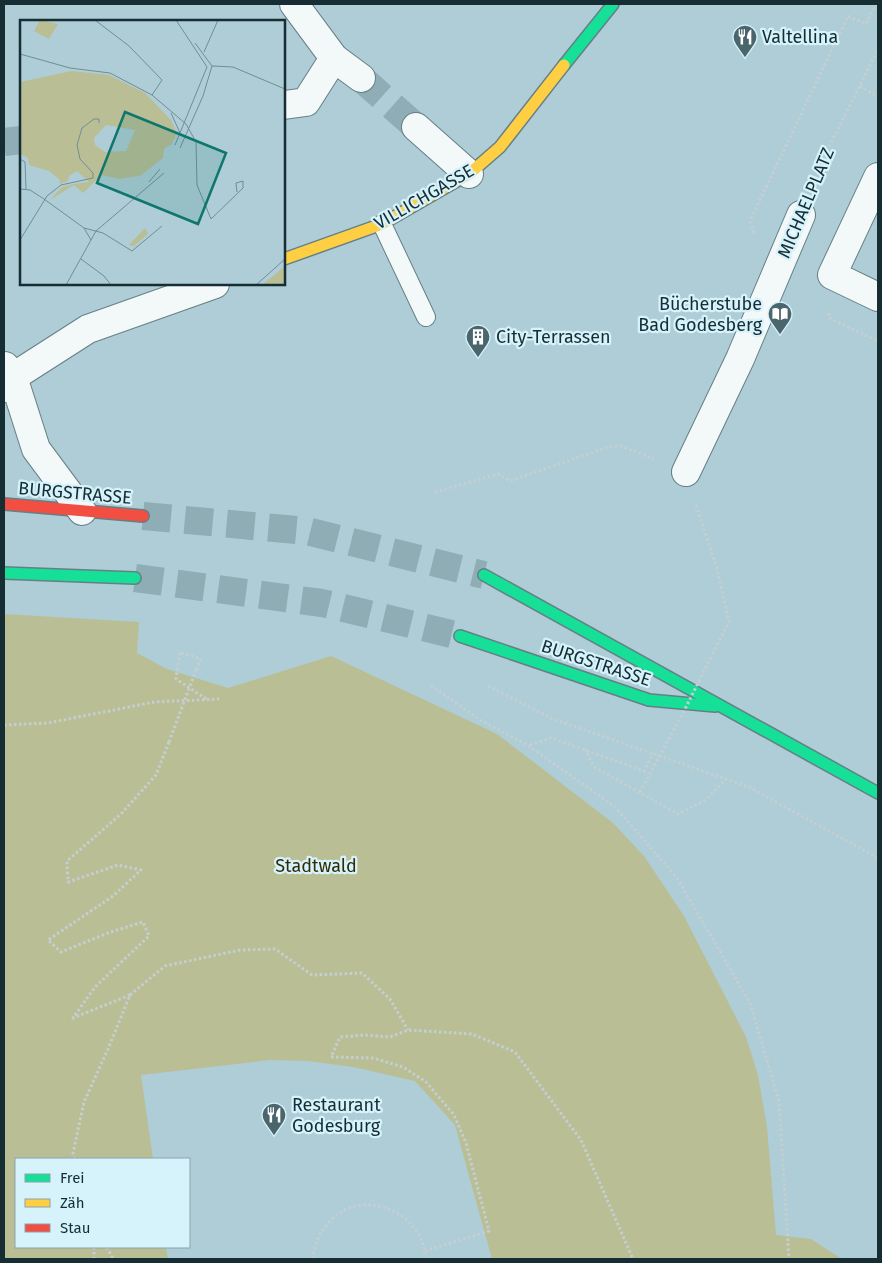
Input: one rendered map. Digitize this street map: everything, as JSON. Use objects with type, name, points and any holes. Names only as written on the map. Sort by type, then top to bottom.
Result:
[{"type":"main road","name":"VILLICHGASSE","points":[[285,259],[382,224],[469,174],[500,147],[613,4]]},
{"type":"main road","name":"BURGSTRASSE","points":[[4,504],[143,516]]},
{"type":"main road","points":[[5,574],[135,578]]},
{"type":"main road","name":"BURGSTRASSE","points":[[484,575],[878,793]]},
{"type":"main road","name":"BURGSTRASSE","points":[[460,636],[649,700],[725,707]]},
{"type":"street","points":[[294,4],[334,58],[361,78]]},
{"type":"street","points":[[285,105],[306,102],[334,58]]},
{"type":"street","points":[[416,127],[469,174]]},
{"type":"street","points":[[878,176],[832,276],[878,297]]},
{"type":"street","name":"MICHAELPLATZ","points":[[686,472],[740,359],[800,215]]},
{"type":"street","points":[[82,511],[36,449],[7,377],[88,329],[212,285]]},
{"type":"lane","points":[[382,224],[426,317]]},
{"type":"path","points":[[750,221],[848,16],[866,24],[876,4]]},
{"type":"path","name":"MICHAELPLATZ","points":[[800,215],[826,153],[878,49]]},
{"type":"path","points":[[860,86],[878,96]]},
{"type":"path","points":[[829,318],[878,341]]},
{"type":"path","points":[[435,492],[498,474],[510,481],[608,447],[620,446],[686,472],[718,569],[729,622],[640,792]]},
{"type":"path","points":[[209,700],[176,679],[180,652],[201,659],[196,670],[169,742],[156,775],[121,814],[67,861],[68,882],[118,865],[141,870],[113,896],[48,940],[61,952],[108,933],[144,922],[148,936],[95,987],[73,1018],[130,995],[165,966],[240,950],[275,949],[312,975],[362,973],[390,999],[408,1030]]},
{"type":"path","points":[[482,684],[553,718],[750,787],[878,858]]},
{"type":"path","points":[[431,685],[480,720],[529,746],[615,807],[677,878],[750,1003],[779,1101],[789,1259]]},
{"type":"path","points":[[4,725],[48,723],[154,702],[219,699]]},
{"type":"path","points":[[529,746],[551,738],[644,771],[653,753]]},
{"type":"path","points":[[585,749],[594,767],[678,814],[706,800],[726,778]]},
{"type":"path","points":[[75,1158],[73,1153],[84,1102],[108,1050],[130,995]]},
{"type":"path","points":[[425,1251],[489,1231],[466,1143],[454,1115],[426,1082],[403,1067],[373,1058],[332,1057],[340,1037],[365,1035],[390,1037],[408,1030],[472,1034],[515,1052],[581,1140],[633,1259]]},
{"type":"path","points":[[313,1259],[318,1236],[328,1223],[338,1214],[356,1206],[380,1206],[404,1216],[417,1231],[425,1251],[425,1259]]},
{"type":"green space","name":"Stadtwald","points":[[4,614],[139,622],[137,653],[167,669],[228,688],[331,656],[497,734],[613,823],[644,856],[684,916],[746,1037],[758,1075],[767,1127],[776,1235],[811,1239],[842,1259],[492,1259],[455,1125],[415,1081],[353,1067],[308,1061],[270,1060],[141,1075],[153,1158],[15,1158],[15,1248],[166,1248],[168,1259],[4,1259]]},
{"type":"tunnel","points":[[361,78],[416,127]]},
{"type":"tunnel","points":[[4,142],[20,140]]},
{"type":"tunnel","points":[[143,516],[307,531],[484,575]]},
{"type":"tunnel","points":[[135,578],[322,603],[460,636]]},
{"type":"traffic: fast","points":[[564,65],[613,4]]},
{"type":"traffic: fast","points":[[4,573],[135,578]]},
{"type":"traffic: fast","points":[[484,575],[878,793]]},
{"type":"traffic: fast","points":[[460,636],[649,700],[715,706]]},
{"type":"traffic: slow","points":[[285,259],[382,224],[469,174],[500,147],[564,65]]},
{"type":"traffic: jam","points":[[4,504],[143,516]]},
{"type":"place","name":"Valtellina","points":[[745,58]]},
{"type":"place","name":"Bücherstube Bad Godesberg","points":[[780,335]]},
{"type":"place","name":"City-Terrassen","points":[[478,358]]},
{"type":"place","name":"Restaurant Godesburg","points":[[274,1136]]}]
